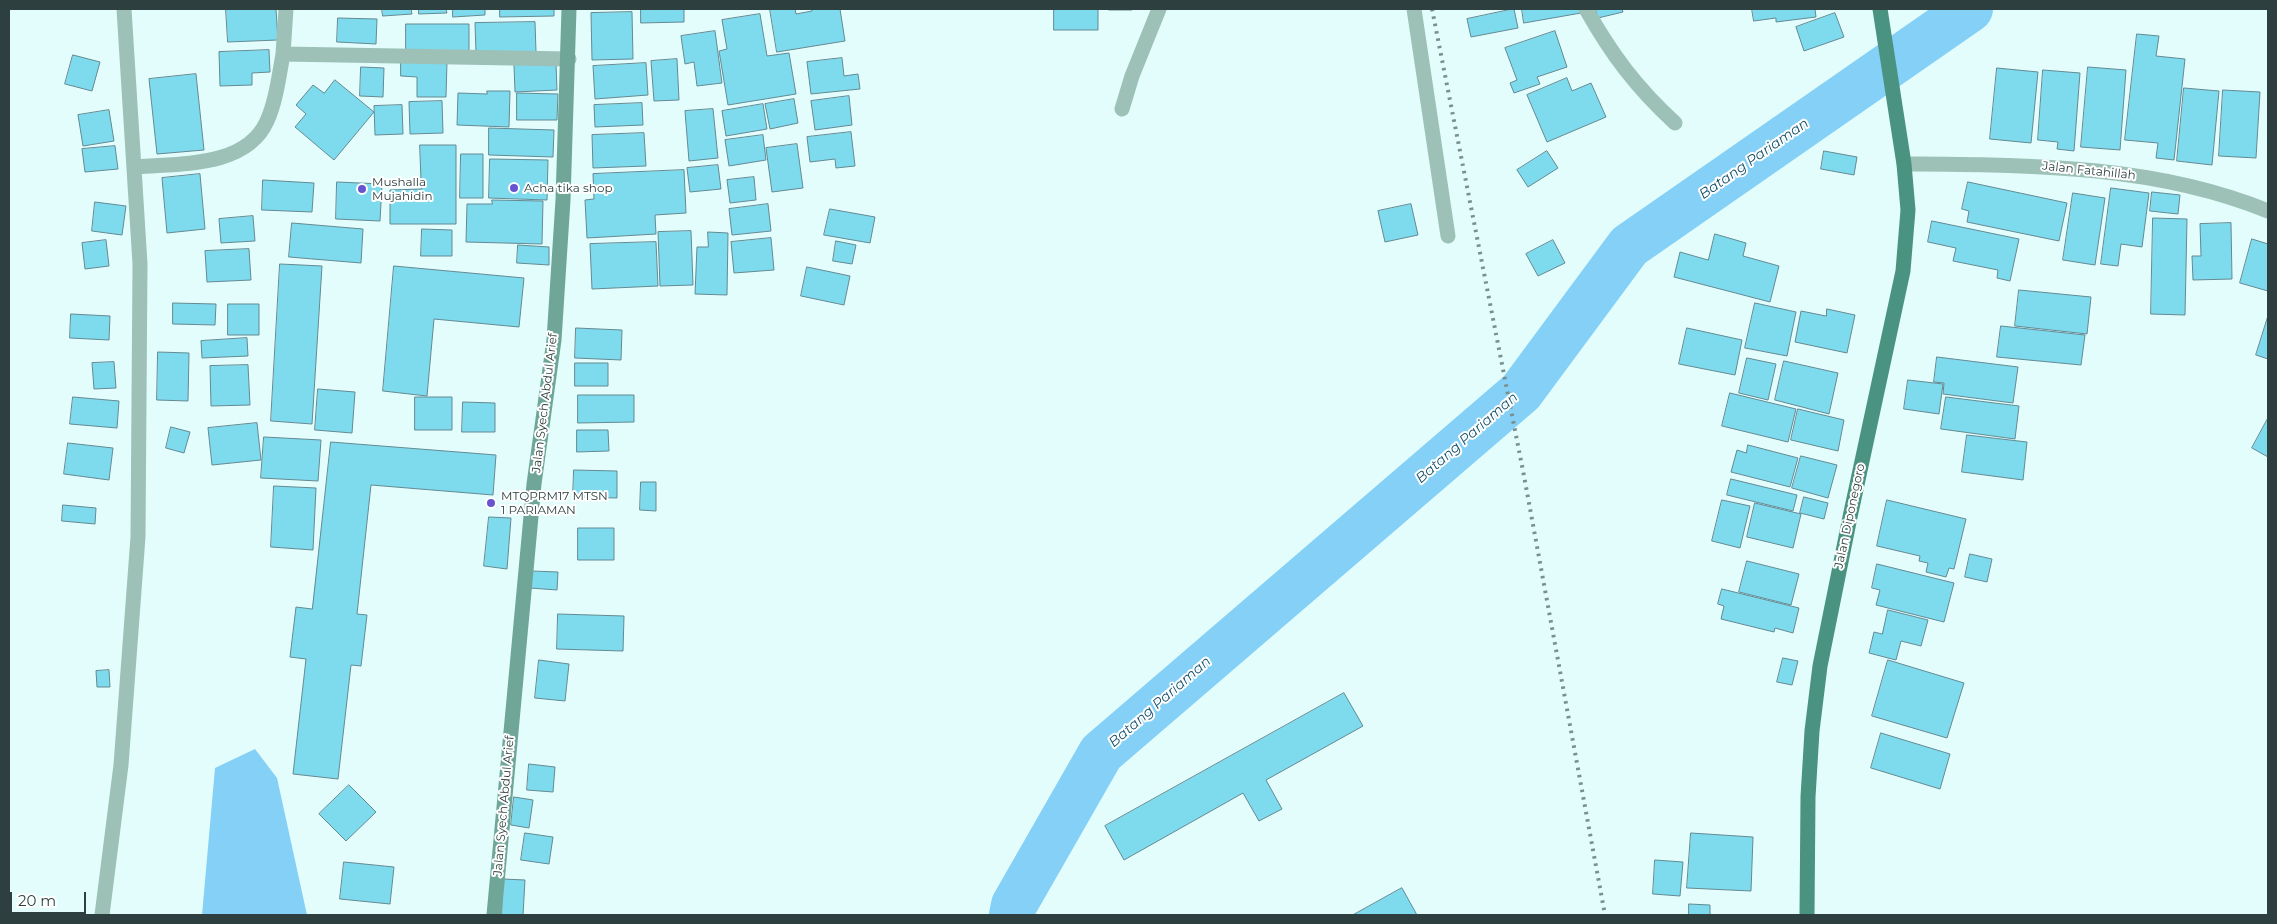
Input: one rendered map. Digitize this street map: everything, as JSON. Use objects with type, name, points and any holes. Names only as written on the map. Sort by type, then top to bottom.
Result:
[{"type":"main road","name":"Jalan Diponegoro","points":[[1807,915],[1809,787],[1812,731],[1820,666],[1903,271],[1908,210],[1904,164],[1880,9]]},
{"type":"street","points":[[102,915],[121,765],[138,537],[140,264],[136,167],[124,9]]},
{"type":"street","points":[[136,167],[224,158],[242,150],[257,138],[267,122],[283,54],[286,9]]},
{"type":"street","name":"Jalan Syech Abdul Arief","points":[[494,915],[534,484],[554,340],[563,200],[569,59],[569,9]]},
{"type":"street","points":[[1122,109],[1132,76],[1159,9]]},
{"type":"street","points":[[1414,9],[1448,236]]},
{"type":"street","points":[[1586,9],[1631,79],[1646,96],[1676,123]]},
{"type":"street","points":[[283,54],[569,59]]},
{"type":"street","name":"Jalan Fatahillah","points":[[1904,164],[2003,164],[2110,171],[2182,183],[2231,196],[2268,211]]},
{"type":"water","points":[[255,749],[277,778],[307,915],[202,915],[215,768]]},
{"type":"building","points":[[226,9],[276,9],[278,40],[228,42]]},
{"type":"building","points":[[382,9],[411,9],[412,14],[383,16]]},
{"type":"building","points":[[419,9],[446,9],[447,13],[419,14]]},
{"type":"building","points":[[453,9],[485,9],[485,15],[453,17]]},
{"type":"building","points":[[500,9],[554,9],[554,16],[500,17]]},
{"type":"building","points":[[641,9],[684,9],[684,22],[641,23]]},
{"type":"building","points":[[770,9],[795,9],[796,14],[812,11],[812,9],[840,9],[845,41],[777,52]]},
{"type":"building","points":[[1054,9],[1098,9],[1098,30],[1054,30]]},
{"type":"building","points":[[1109,9],[1133,9],[1109,10]]},
{"type":"building","points":[[1514,9],[1518,28],[1471,37],[1467,19]]},
{"type":"building","points":[[1522,9],[1580,9],[1581,13],[1524,23]]},
{"type":"building","points":[[1596,9],[1622,9],[1623,12],[1598,18]]},
{"type":"building","points":[[1752,9],[1815,9],[1816,17],[1776,22],[1776,18],[1754,21]]},
{"type":"building","points":[[632,12],[633,59],[592,60],[591,13]]},
{"type":"building","points":[[1835,13],[1844,37],[1804,51],[1796,27]]},
{"type":"building","points":[[760,14],[767,56],[789,53],[796,94],[728,105],[719,51],[727,49],[722,20]]},
{"type":"building","points":[[338,18],[377,19],[376,44],[337,42]]},
{"type":"building","points":[[535,22],[536,52],[476,53],[475,23]]},
{"type":"building","points":[[406,24],[469,24],[469,52],[406,52]]},
{"type":"building","points":[[715,31],[722,83],[697,86],[694,62],[685,64],[681,36]]},
{"type":"building","points":[[1555,31],[1567,67],[1537,77],[1540,84],[1514,93],[1510,83],[1517,80],[1505,48]]},
{"type":"building","points":[[2137,34],[2159,36],[2156,56],[2185,59],[2174,160],[2156,158],[2158,143],[2125,140]]},
{"type":"building","points":[[269,50],[270,72],[252,73],[252,85],[220,86],[219,52]]},
{"type":"building","points":[[73,55],[100,62],[92,91],[65,84]]},
{"type":"building","points":[[842,58],[844,76],[858,74],[860,89],[811,94],[807,62]]},
{"type":"building","points":[[677,59],[679,100],[654,101],[651,61]]},
{"type":"building","points":[[401,61],[447,62],[446,97],[417,97],[417,77],[401,76]]},
{"type":"building","points":[[646,63],[648,95],[595,99],[593,66]]},
{"type":"building","points":[[556,64],[557,90],[515,92],[514,65]]},
{"type":"building","points":[[361,67],[384,68],[383,97],[360,96]]},
{"type":"building","points":[[2088,67],[2126,70],[2120,150],[2081,147]]},
{"type":"building","points":[[1997,68],[2038,72],[2031,143],[1990,139]]},
{"type":"building","points":[[2043,70],[2080,73],[2074,151],[2057,149],[2058,142],[2038,140]]},
{"type":"building","points":[[196,74],[204,150],[157,154],[149,79]]},
{"type":"building","points":[[1567,78],[1572,91],[1591,83],[1606,117],[1547,142],[1527,95]]},
{"type":"building","points":[[335,80],[374,112],[334,160],[295,127],[306,114],[296,105],[313,85],[324,93]]},
{"type":"building","points":[[2184,88],[2219,91],[2212,165],[2177,161]]},
{"type":"building","points":[[2223,90],[2260,92],[2256,158],[2219,156]]},
{"type":"building","points":[[487,91],[510,91],[509,127],[457,125],[458,93],[487,94]]},
{"type":"building","points":[[517,93],[558,94],[557,120],[517,120]]},
{"type":"building","points":[[849,96],[852,125],[815,130],[811,101]]},
{"type":"building","points":[[794,99],[798,123],[770,129],[765,104]]},
{"type":"building","points":[[442,101],[443,133],[410,134],[409,102]]},
{"type":"building","points":[[642,103],[643,125],[595,127],[594,105]]},
{"type":"building","points":[[763,104],[767,129],[726,136],[722,111]]},
{"type":"building","points":[[402,105],[403,134],[375,135],[374,106]]},
{"type":"building","points":[[713,109],[718,158],[689,161],[685,111]]},
{"type":"building","points":[[109,110],[114,141],[83,146],[78,115]]},
{"type":"building","points":[[489,128],[554,130],[553,157],[489,155]]},
{"type":"building","points":[[851,132],[855,166],[836,168],[835,159],[810,162],[807,137]]},
{"type":"building","points":[[644,133],[646,166],[593,168],[592,135]]},
{"type":"building","points":[[763,135],[766,160],[729,166],[725,140]]},
{"type":"building","points":[[797,144],[803,188],[772,192],[766,148]]},
{"type":"building","points":[[420,145],[456,145],[456,224],[390,224],[390,190],[421,189]]},
{"type":"building","points":[[115,146],[118,169],[85,172],[82,149]]},
{"type":"building","points":[[1547,151],[1558,168],[1528,187],[1517,170]]},
{"type":"building","points":[[1824,151],[1857,157],[1854,175],[1821,169]]},
{"type":"building","points":[[461,154],[483,154],[483,198],[460,198]]},
{"type":"building","points":[[490,159],[548,160],[547,200],[489,198]]},
{"type":"building","points":[[718,165],[721,189],[690,192],[687,168]]},
{"type":"building","points":[[684,170],[686,213],[655,215],[656,234],[587,238],[585,200],[594,199],[593,174]]},
{"type":"building","points":[[200,174],[205,229],[167,233],[162,178]]},
{"type":"building","points":[[754,177],[756,200],[730,203],[727,180]]},
{"type":"building","points":[[263,180],[314,183],[312,212],[262,210]]},
{"type":"building","points":[[337,182],[382,184],[380,221],[336,219]]},
{"type":"building","points":[[1968,182],[2067,203],[2059,241],[1967,222],[1969,211],[1962,209]]},
{"type":"building","points":[[2111,188],[2149,193],[2142,247],[2121,244],[2118,266],[2101,264]]},
{"type":"building","points":[[2152,192],[2180,195],[2178,214],[2150,211]]},
{"type":"building","points":[[2073,193],[2105,198],[2095,265],[2063,260]]},
{"type":"building","points":[[492,200],[543,201],[542,244],[466,242],[467,204],[492,204]]},
{"type":"building","points":[[95,202],[126,206],[122,235],[92,231]]},
{"type":"building","points":[[768,204],[771,231],[732,235],[729,209]]},
{"type":"building","points":[[1411,204],[1418,235],[1385,242],[1378,211]]},
{"type":"building","points":[[830,209],[875,217],[870,243],[824,235]]},
{"type":"building","points":[[253,216],[255,241],[221,243],[219,219]]},
{"type":"building","points":[[2153,218],[2187,219],[2185,315],[2151,314]]},
{"type":"building","points":[[1932,221],[2019,239],[2010,281],[1997,278],[1998,270],[1953,261],[1956,248],[1928,242]]},
{"type":"building","points":[[292,223],[363,229],[361,263],[289,257]]},
{"type":"building","points":[[2231,223],[2232,279],[2193,280],[2192,256],[2201,256],[2200,224]]},
{"type":"building","points":[[422,229],[452,230],[452,256],[421,256]]},
{"type":"building","points":[[691,231],[693,285],[660,286],[658,232]]},
{"type":"building","points":[[708,232],[728,233],[727,295],[695,294],[697,247],[708,247]]},
{"type":"building","points":[[1715,234],[1746,243],[1743,256],[1779,266],[1770,302],[1674,277],[1680,252],[1708,260]]},
{"type":"building","points":[[771,238],[774,270],[734,273],[731,242]]},
{"type":"building","points":[[2252,239],[2268,244],[2268,291],[2240,283]]},
{"type":"building","points":[[106,240],[109,266],[85,269],[82,243]]},
{"type":"building","points":[[1553,240],[1565,263],[1538,276],[1526,254]]},
{"type":"building","points":[[836,241],[856,245],[852,264],[833,261]]},
{"type":"building","points":[[656,242],[658,286],[592,289],[590,244]]},
{"type":"building","points":[[518,245],[549,247],[549,265],[517,263]]},
{"type":"building","points":[[249,249],[251,280],[207,282],[205,251]]},
{"type":"building","points":[[280,264],[322,266],[312,424],[271,421]]},
{"type":"building","points":[[394,266],[524,278],[519,327],[434,319],[427,396],[383,391]]},
{"type":"building","points":[[807,267],[850,276],[844,305],[801,296]]},
{"type":"building","points":[[2019,290],[2091,297],[2087,334],[2015,326]]},
{"type":"building","points":[[173,303],[216,304],[215,325],[173,324]]},
{"type":"building","points":[[1755,303],[1796,312],[1787,356],[1745,348]]},
{"type":"building","points":[[228,304],[259,304],[259,335],[228,335]]},
{"type":"building","points":[[1827,309],[1855,315],[1847,353],[1795,342],[1801,311],[1826,316]]},
{"type":"building","points":[[71,314],[110,316],[109,340],[70,338]]},
{"type":"building","points":[[2268,316],[2268,359],[2256,355]]},
{"type":"building","points":[[2001,326],[2085,335],[2081,365],[1997,357]]},
{"type":"building","points":[[576,328],[622,330],[621,360],[575,358]]},
{"type":"building","points":[[1687,328],[1742,340],[1735,375],[1679,364]]},
{"type":"building","points":[[247,338],[248,356],[202,358],[201,341]]},
{"type":"building","points":[[158,352],[189,353],[188,401],[157,400]]},
{"type":"building","points":[[1937,357],[2018,367],[2013,403],[1943,394],[1944,383],[1934,382]]},
{"type":"building","points":[[1747,358],[1776,364],[1768,400],[1739,393]]},
{"type":"building","points":[[1784,361],[1838,373],[1829,414],[1775,400]]},
{"type":"building","points":[[114,362],[116,388],[94,389],[92,363]]},
{"type":"building","points":[[575,363],[608,363],[608,386],[575,386]]},
{"type":"building","points":[[248,365],[250,405],[211,406],[210,366]]},
{"type":"building","points":[[1908,380],[1943,384],[1939,414],[1904,409]]},
{"type":"building","points":[[318,389],[355,392],[352,433],[315,430]]},
{"type":"building","points":[[1730,393],[1796,409],[1788,442],[1722,426]]},
{"type":"building","points":[[578,395],[634,395],[634,422],[578,423]]},
{"type":"building","points":[[73,397],[119,401],[117,428],[70,424]]},
{"type":"building","points":[[415,397],[452,397],[452,430],[415,430]]},
{"type":"building","points":[[1946,397],[2019,406],[2015,439],[1941,429]]},
{"type":"building","points":[[463,402],[495,403],[495,432],[462,432]]},
{"type":"building","points":[[1798,409],[1844,420],[1838,451],[1791,440]]},
{"type":"building","points":[[2268,418],[2268,457],[2252,448]]},
{"type":"building","points":[[257,423],[261,460],[212,465],[208,428]]},
{"type":"building","points":[[171,427],[190,432],[184,453],[166,448]]},
{"type":"building","points":[[577,430],[608,430],[609,451],[577,452]]},
{"type":"building","points":[[1967,435],[2027,442],[2023,480],[1962,472]]},
{"type":"building","points":[[264,437],[321,440],[318,481],[261,478]]},
{"type":"building","points":[[331,442],[496,455],[493,495],[371,485],[357,614],[367,615],[361,666],[351,665],[338,779],[293,774],[306,659],[290,657],[296,607],[312,609]]},
{"type":"building","points":[[68,443],[113,448],[109,480],[64,474]]},
{"type":"building","points":[[1748,445],[1798,458],[1790,487],[1731,472],[1737,450],[1746,453]]},
{"type":"building","points":[[1801,456],[1837,465],[1828,498],[1792,488]]},
{"type":"building","points":[[574,470],[617,471],[617,498],[573,497]]},
{"type":"building","points":[[1731,479],[1797,495],[1793,511],[1727,495]]},
{"type":"building","points":[[641,482],[656,482],[656,511],[640,510]]},
{"type":"building","points":[[274,486],[316,488],[313,550],[271,547]]},
{"type":"building","points":[[1804,497],[1828,503],[1824,519],[1800,513]]},
{"type":"building","points":[[1722,500],[1750,506],[1740,548],[1712,541]]},
{"type":"building","points":[[1887,500],[1966,519],[1954,569],[1949,568],[1946,577],[1926,572],[1928,563],[1919,561],[1920,556],[1877,546]]},
{"type":"building","points":[[1755,503],[1801,514],[1793,548],[1747,537]]},
{"type":"building","points":[[63,505],[96,508],[95,524],[62,521]]},
{"type":"building","points":[[489,517],[511,518],[507,569],[484,566]]},
{"type":"building","points":[[578,528],[614,528],[614,560],[578,560]]},
{"type":"building","points":[[1970,554],[1992,559],[1987,582],[1965,577]]},
{"type":"building","points":[[1747,561],[1799,574],[1791,605],[1739,592]]},
{"type":"building","points":[[1877,564],[1954,583],[1944,622],[1876,605],[1880,590],[1872,588]]},
{"type":"building","points":[[532,571],[558,572],[557,590],[530,588]]},
{"type":"building","points":[[1722,589],[1799,608],[1793,633],[1775,628],[1774,632],[1721,619],[1724,606],[1718,604]]},
{"type":"building","points":[[1888,610],[1928,620],[1921,646],[1901,641],[1896,660],[1869,653],[1874,632],[1882,634]]},
{"type":"building","points":[[558,614],[624,616],[623,651],[557,649]]},
{"type":"building","points":[[1783,658],[1798,661],[1792,685],[1777,682]]},
{"type":"building","points":[[539,660],[569,664],[565,701],[535,698]]},
{"type":"building","points":[[1888,660],[1964,683],[1947,738],[1872,716]]},
{"type":"building","points":[[109,670],[110,687],[97,687],[96,671]]},
{"type":"building","points":[[1344,693],[1363,726],[1266,780],[1282,809],[1259,821],[1243,793],[1124,860],[1105,826]]},
{"type":"building","points":[[1881,733],[1950,754],[1940,789],[1871,768]]},
{"type":"building","points":[[529,764],[555,767],[553,792],[527,790]]},
{"type":"building","points":[[349,785],[376,812],[346,841],[319,814]]},
{"type":"building","points":[[514,797],[533,800],[529,828],[511,825]]},
{"type":"building","points":[[525,833],[553,837],[549,864],[521,860]]},
{"type":"building","points":[[1691,833],[1753,837],[1751,891],[1687,888]]},
{"type":"building","points":[[1655,860],[1683,862],[1680,896],[1653,894]]},
{"type":"building","points":[[344,862],[394,867],[390,904],[340,899]]},
{"type":"building","points":[[503,879],[525,880],[523,915],[502,915]]},
{"type":"building","points":[[1402,888],[1417,915],[1353,915]]},
{"type":"building","points":[[1689,904],[1710,905],[1710,915],[1689,915]]},
{"type":"waterway","name":"Batang Pariaman","points":[[1012,915],[1014,905],[1101,753],[1521,392],[1629,246],[1970,9]]},
{"type":"railway","points":[[1432,9],[1524,476],[1605,915]]},
{"type":"place","name":"Acha tika shop","points":[[514,188]]},
{"type":"place","name":"Mushalla Mujahidin","points":[[362,189]]},
{"type":"place","name":"MTQPRM17 MTSN 1 PARIAMAN","points":[[491,503]]}]
